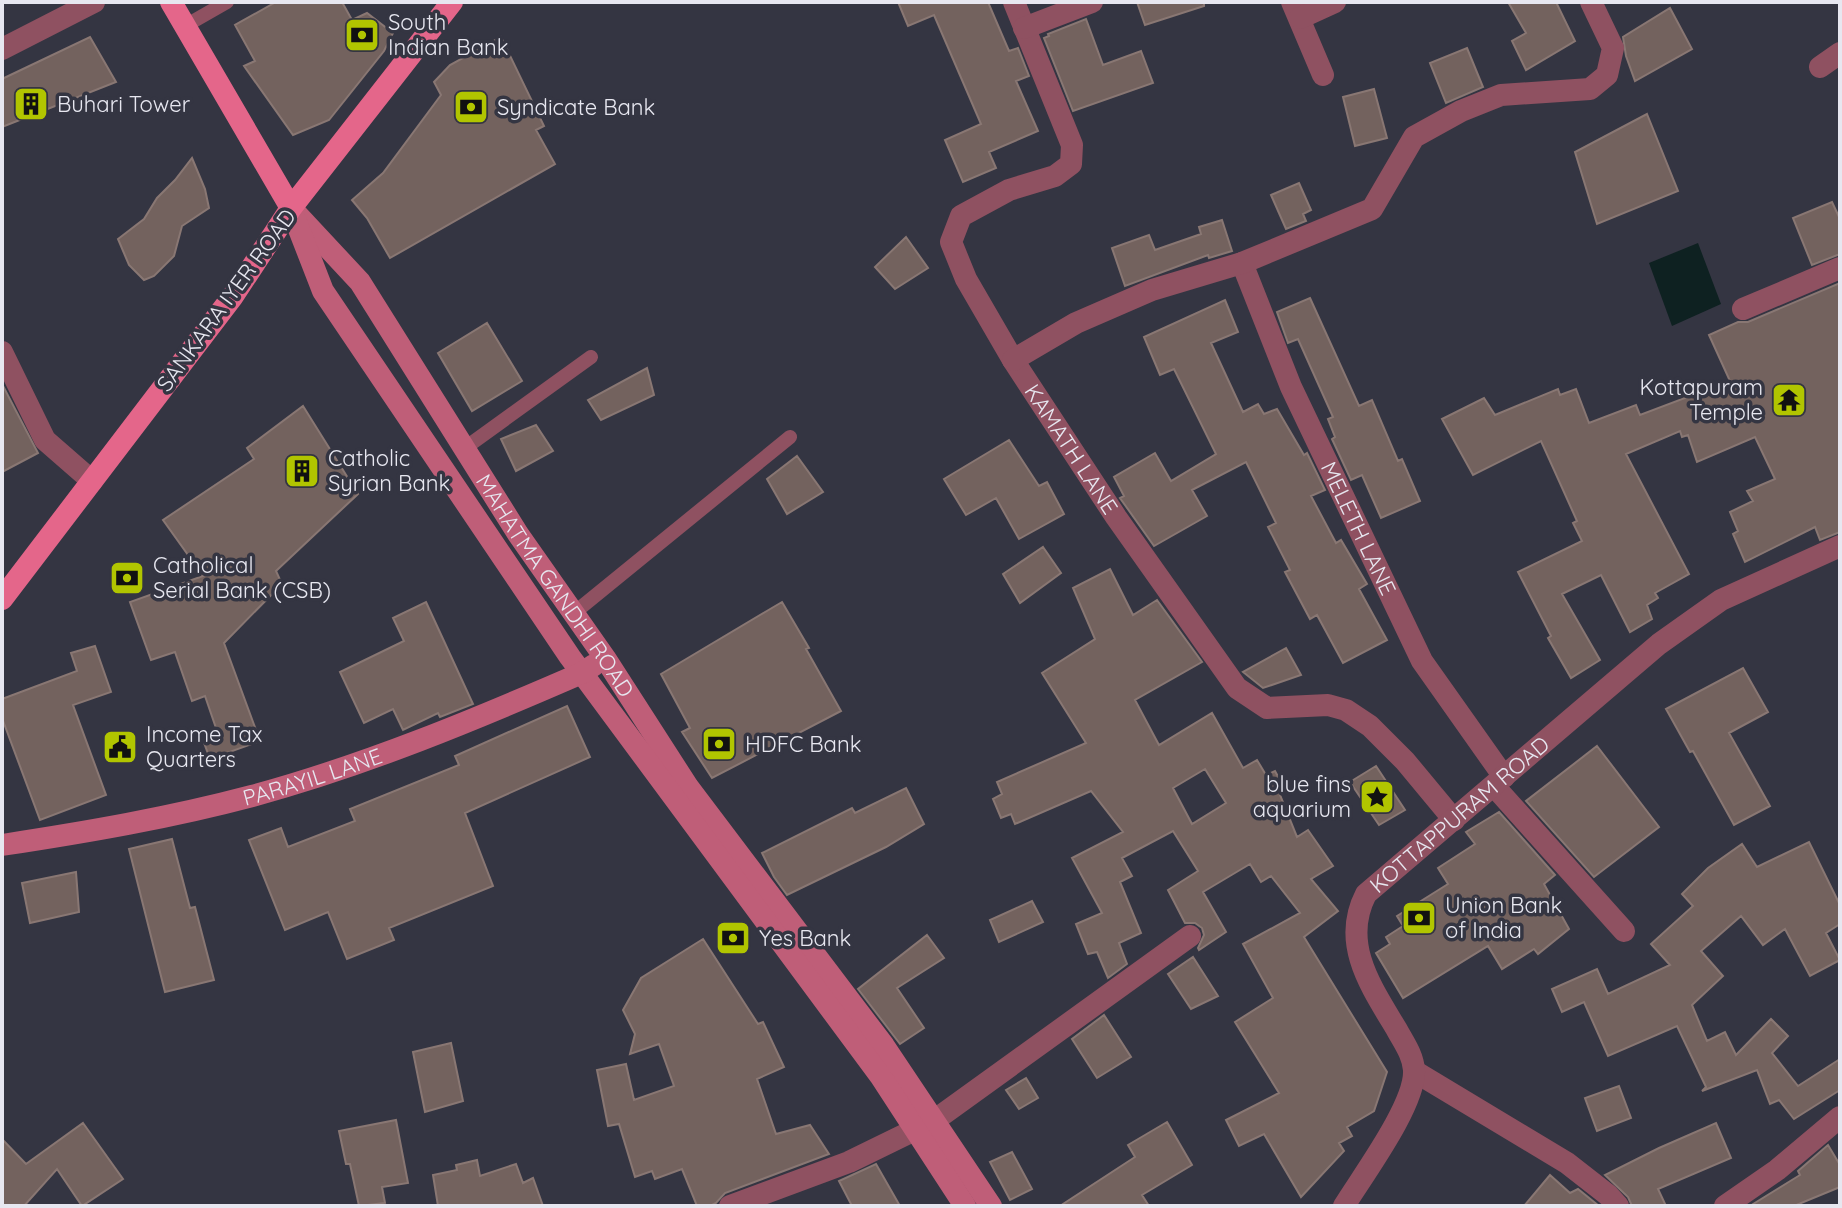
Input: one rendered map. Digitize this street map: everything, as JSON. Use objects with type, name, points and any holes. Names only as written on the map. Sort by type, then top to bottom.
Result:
[{"type":"main road","points":[[171,2],[291,208]]},
{"type":"main road","name":"SANKARA IYER ROAD","points":[[2,599],[233,296],[291,208],[452,2]]},
{"type":"main road","name":"MAHATMA GANDHI ROAD","points":[[291,208],[360,282],[518,534],[605,658],[688,787],[884,1046],[965,1206]]},
{"type":"main road","name":"MAHATMA GANDHI ROAD","points":[[291,208],[323,291],[582,673],[881,1077],[925,1124],[991,1206]]},
{"type":"main road","name":"PARAYIL LANE","points":[[2,845],[120,827],[254,795],[349,766],[440,733],[582,673],[605,658]]},
{"type":"street","points":[[2,49],[94,2]]},
{"type":"street","name":"KAMATH LANE","points":[[1014,2],[1072,145],[1071,164],[1055,176],[1009,190],[961,216],[951,242],[966,279],[1013,360],[1116,517],[1237,688],[1267,708],[1328,705],[1346,710],[1370,726],[1396,752],[1454,820]]},
{"type":"street","points":[[1024,28],[1092,2]]},
{"type":"street","points":[[1323,75],[1296,10],[1335,2]]},
{"type":"street","points":[[1013,360],[1076,323],[1152,290],[1242,263],[1372,209],[1414,137],[1461,111],[1501,95],[1590,89],[1607,75],[1613,48],[1591,2]]},
{"type":"street","points":[[1820,67],[1840,53]]},
{"type":"street","name":"MELETH LANE","points":[[1242,263],[1291,387],[1422,661],[1499,782],[1624,931]]},
{"type":"street","points":[[1743,309],[1840,268]]},
{"type":"street","points":[[2,352],[45,440],[92,481]]},
{"type":"street","name":"KOTTAPPURAM ROAD","points":[[1414,1071],[1411,1055],[1363,972],[1356,933],[1359,908],[1366,894],[1659,644],[1721,600],[1840,546]]},
{"type":"street","points":[[730,1206],[849,1162],[925,1124],[1190,936]]},
{"type":"street","points":[[1344,1206],[1403,1110],[1411,1092],[1414,1071],[1567,1163],[1618,1206]]},
{"type":"street","points":[[1725,1206],[1777,1170],[1840,1117]]},
{"type":"lane","points":[[185,26],[227,2]]},
{"type":"lane","points":[[465,448],[591,357]]},
{"type":"lane","points":[[574,613],[790,437]]},
{"type":"shaded area","points":[[1698,243],[1721,304],[1672,326],[1649,263]]},
{"type":"building","points":[[276,2],[342,2],[352,20],[367,13],[393,33],[384,51],[329,120],[293,135],[244,66],[255,61],[235,25]]},
{"type":"building","points":[[898,2],[988,2],[1009,51],[1018,48],[1029,76],[1016,81],[1038,131],[989,152],[996,168],[963,182],[945,140],[981,124],[934,15],[908,26]]},
{"type":"building","points":[[1137,2],[1204,2],[1204,6],[1145,25]]},
{"type":"building","points":[[1508,2],[1556,2],[1575,41],[1526,70],[1512,41],[1526,33]]},
{"type":"building","points":[[1670,8],[1692,49],[1635,81],[1623,37]]},
{"type":"building","points":[[1086,19],[1103,65],[1141,51],[1153,83],[1073,111],[1044,38]]},
{"type":"building","name":"Buhari Tower","points":[[90,37],[116,82],[2,127],[2,79]]},
{"type":"building","points":[[501,37],[544,126],[536,130],[555,164],[390,258],[367,218],[352,200],[383,173],[441,95],[434,82],[450,65]]},
{"type":"building","points":[[1467,48],[1483,87],[1446,103],[1430,63]]},
{"type":"building","points":[[1374,89],[1387,138],[1355,146],[1343,97]]},
{"type":"building","points":[[1647,114],[1678,191],[1597,224],[1575,152]]},
{"type":"building","points":[[192,158],[209,208],[182,226],[174,256],[154,276],[144,280],[129,265],[118,239],[144,219],[157,198]]},
{"type":"building","points":[[1299,183],[1311,210],[1303,214],[1306,221],[1286,229],[1271,195]]},
{"type":"building","points":[[1832,202],[1840,219],[1840,254],[1812,265],[1793,218]]},
{"type":"building","points":[[1222,220],[1232,251],[1209,258],[1208,255],[1125,286],[1112,248],[1149,235],[1155,250],[1201,234],[1199,227]]},
{"type":"building","points":[[906,237],[928,268],[895,289],[875,267]]},
{"type":"building","points":[[1840,283],[1840,532],[1820,540],[1815,527],[1745,562],[1733,534],[1738,531],[1730,512],[1753,501],[1747,491],[1775,479],[1755,437],[1697,462],[1688,435],[1682,437],[1680,431],[1626,454],[1689,574],[1655,593],[1658,598],[1647,605],[1652,619],[1630,632],[1601,575],[1562,594],[1600,660],[1571,678],[1548,638],[1551,636],[1518,572],[1582,541],[1573,523],[1577,521],[1541,441],[1473,475],[1442,419],[1484,398],[1495,415],[1558,389],[1560,395],[1576,389],[1589,423],[1636,405],[1640,415],[1730,381],[1709,335]]},
{"type":"building","points":[[1310,298],[1359,406],[1372,400],[1398,461],[1402,459],[1420,501],[1381,518],[1362,475],[1351,480],[1332,439],[1335,437],[1328,419],[1333,417],[1298,339],[1288,343],[1277,312]]},
{"type":"building","points":[[1225,300],[1238,332],[1211,343],[1243,412],[1258,404],[1264,414],[1277,409],[1304,455],[1307,453],[1325,490],[1311,496],[1336,543],[1341,540],[1367,584],[1359,589],[1387,640],[1343,663],[1317,615],[1310,619],[1285,572],[1290,570],[1268,527],[1276,523],[1246,462],[1192,490],[1207,516],[1154,546],[1120,498],[1124,496],[1114,477],[1155,453],[1171,481],[1216,454],[1174,369],[1160,375],[1144,337]]},
{"type":"building","points":[[487,323],[522,381],[472,411],[438,353]]},
{"type":"building","points":[[647,368],[654,395],[601,420],[588,400]]},
{"type":"building","points":[[2,384],[38,453],[2,472]]},
{"type":"building","points":[[303,406],[358,494],[276,571],[282,584],[224,643],[260,741],[210,759],[203,740],[218,734],[205,696],[192,701],[175,652],[151,660],[130,602],[203,576],[163,520],[254,459],[247,448]]},
{"type":"building","points":[[536,425],[553,451],[516,471],[501,439]]},
{"type":"building","points":[[1009,440],[1039,486],[1047,482],[1064,514],[1019,539],[996,498],[966,515],[944,479]]},
{"type":"building","points":[[797,456],[823,492],[787,514],[767,479]]},
{"type":"building","points":[[1043,547],[1061,573],[1020,603],[1003,574]]},
{"type":"building","points":[[1110,569],[1133,615],[1157,600],[1202,662],[1135,700],[1159,745],[1212,713],[1243,768],[1257,760],[1266,775],[1275,771],[1286,791],[1280,795],[1297,837],[1308,830],[1333,866],[1311,879],[1338,911],[1304,937],[1387,1072],[1374,1111],[1347,1127],[1352,1136],[1339,1143],[1344,1151],[1301,1197],[1264,1134],[1239,1146],[1226,1120],[1279,1093],[1235,1022],[1273,998],[1243,944],[1300,913],[1271,876],[1261,882],[1250,864],[1203,892],[1226,932],[1199,950],[1204,935],[1202,928],[1195,923],[1185,923],[1168,890],[1198,871],[1173,831],[1122,858],[1132,876],[1120,882],[1141,933],[1119,943],[1127,964],[1108,978],[1097,952],[1088,954],[1076,924],[1102,913],[1072,858],[1123,832],[1091,791],[1015,824],[1011,814],[1001,818],[993,799],[1002,794],[997,782],[1086,743],[1042,673],[1095,639],[1073,588]],"holes":[[[1205,769],[1226,803],[1192,824],[1173,788]]]},
{"type":"building","points":[[426,602],[473,704],[440,717],[438,713],[403,730],[393,709],[364,723],[340,672],[404,641],[393,618]]},
{"type":"building","points":[[782,602],[841,711],[712,778],[682,732],[690,728],[661,674]]},
{"type":"building","points":[[95,646],[111,692],[73,705],[106,795],[40,820],[2,718],[2,699],[77,671],[71,653]]},
{"type":"building","points":[[1286,648],[1301,675],[1263,688],[1243,672]]},
{"type":"building","points":[[1743,668],[1768,712],[1729,733],[1770,806],[1734,825],[1666,709]]},
{"type":"building","points":[[567,706],[590,757],[465,813],[493,886],[389,928],[394,940],[347,959],[328,912],[285,930],[249,840],[281,828],[288,847],[355,821],[350,809],[459,765],[455,756]]},
{"type":"building","points":[[1597,746],[1659,827],[1594,877],[1526,801]]},
{"type":"building","points":[[1376,766],[1405,810],[1379,825],[1350,782]]},
{"type":"building","points":[[906,788],[924,824],[886,847],[787,895],[762,853],[852,808],[855,813]]},
{"type":"building","points":[[1499,812],[1555,875],[1544,884],[1569,929],[1538,954],[1534,949],[1502,969],[1488,946],[1403,998],[1376,953],[1390,944],[1386,937],[1403,926],[1397,916],[1448,884],[1438,868],[1475,844],[1466,832]]},
{"type":"building","points":[[172,839],[190,908],[195,907],[214,980],[165,992],[129,849]]},
{"type":"building","points":[[1809,842],[1840,905],[1840,924],[1826,933],[1840,960],[1810,976],[1785,929],[1763,945],[1741,916],[1701,951],[1723,976],[1692,1005],[1707,1041],[1725,1032],[1736,1055],[1771,1019],[1788,1036],[1772,1053],[1798,1086],[1840,1059],[1840,1090],[1794,1119],[1779,1100],[1770,1104],[1757,1070],[1702,1091],[1706,1087],[1677,1026],[1608,1056],[1584,1002],[1562,1012],[1552,989],[1597,969],[1608,994],[1670,965],[1651,944],[1693,906],[1682,894],[1708,868],[1742,844],[1757,867]]},
{"type":"building","points":[[76,872],[79,912],[30,923],[22,883]]},
{"type":"building","points":[[1032,901],[1043,922],[999,942],[990,920]]},
{"type":"building","points":[[927,935],[944,958],[897,988],[924,1028],[900,1044],[858,989]]},
{"type":"building","points":[[703,939],[758,1024],[763,1022],[784,1067],[757,1079],[776,1134],[810,1125],[829,1154],[725,1193],[710,1206],[697,1206],[682,1169],[655,1179],[652,1171],[635,1177],[619,1124],[608,1126],[597,1070],[626,1064],[634,1100],[674,1086],[659,1044],[630,1054],[635,1034],[623,1010],[641,978]]},
{"type":"building","points":[[1193,957],[1218,996],[1191,1009],[1168,974]]},
{"type":"building","points":[[1104,1015],[1131,1057],[1097,1078],[1072,1039]]},
{"type":"building","points":[[451,1043],[463,1101],[425,1112],[413,1052]]},
{"type":"building","points":[[1026,1078],[1038,1098],[1019,1109],[1006,1090]]},
{"type":"building","points":[[1619,1086],[1631,1118],[1597,1131],[1585,1098]]},
{"type":"building","points":[[396,1120],[408,1183],[382,1187],[385,1203],[359,1206],[339,1131]]},
{"type":"building","points":[[1167,1122],[1192,1165],[1142,1195],[1149,1206],[1060,1206],[1135,1157],[1128,1145]]},
{"type":"building","points":[[83,1123],[123,1179],[82,1206],[57,1169],[24,1206],[2,1206],[2,1139],[26,1164]]},
{"type":"building","points":[[1716,1123],[1731,1158],[1658,1189],[1666,1206],[1632,1206],[1628,1197],[1605,1175],[1659,1148]]},
{"type":"building","points":[[1828,1145],[1840,1165],[1840,1187],[1794,1206],[1750,1206],[1800,1175],[1798,1171]]},
{"type":"building","points":[[1012,1152],[1032,1189],[1010,1200],[990,1162]]},
{"type":"building","points":[[477,1160],[480,1176],[516,1164],[523,1183],[533,1178],[543,1206],[438,1206],[433,1175],[457,1170],[456,1165]]},
{"type":"building","points":[[876,1164],[900,1206],[852,1206],[839,1181]]},
{"type":"building","points":[[1550,1175],[1570,1193],[1578,1189],[1599,1206],[1524,1206]]},
{"type":"place","name":"South Indian Bank","points":[[362,35]]},
{"type":"place","name":"Buhari Tower","points":[[31,104]]},
{"type":"place","name":"Syndicate Bank","points":[[471,107]]},
{"type":"place","name":"Kottapuram Temple","points":[[1789,400]]},
{"type":"place","name":"Catholic Syrian Bank","points":[[302,471]]},
{"type":"place","name":"Catholical Serial Bank (CSB)","points":[[127,578]]},
{"type":"place","name":"HDFC Bank","points":[[719,744]]},
{"type":"place","name":"Income Tax Quarters","points":[[120,747]]},
{"type":"place","name":"blue fins aquarium","points":[[1377,797]]},
{"type":"place","name":"Union Bank of India","points":[[1419,918]]},
{"type":"place","name":"Yes Bank","points":[[733,938]]}]
